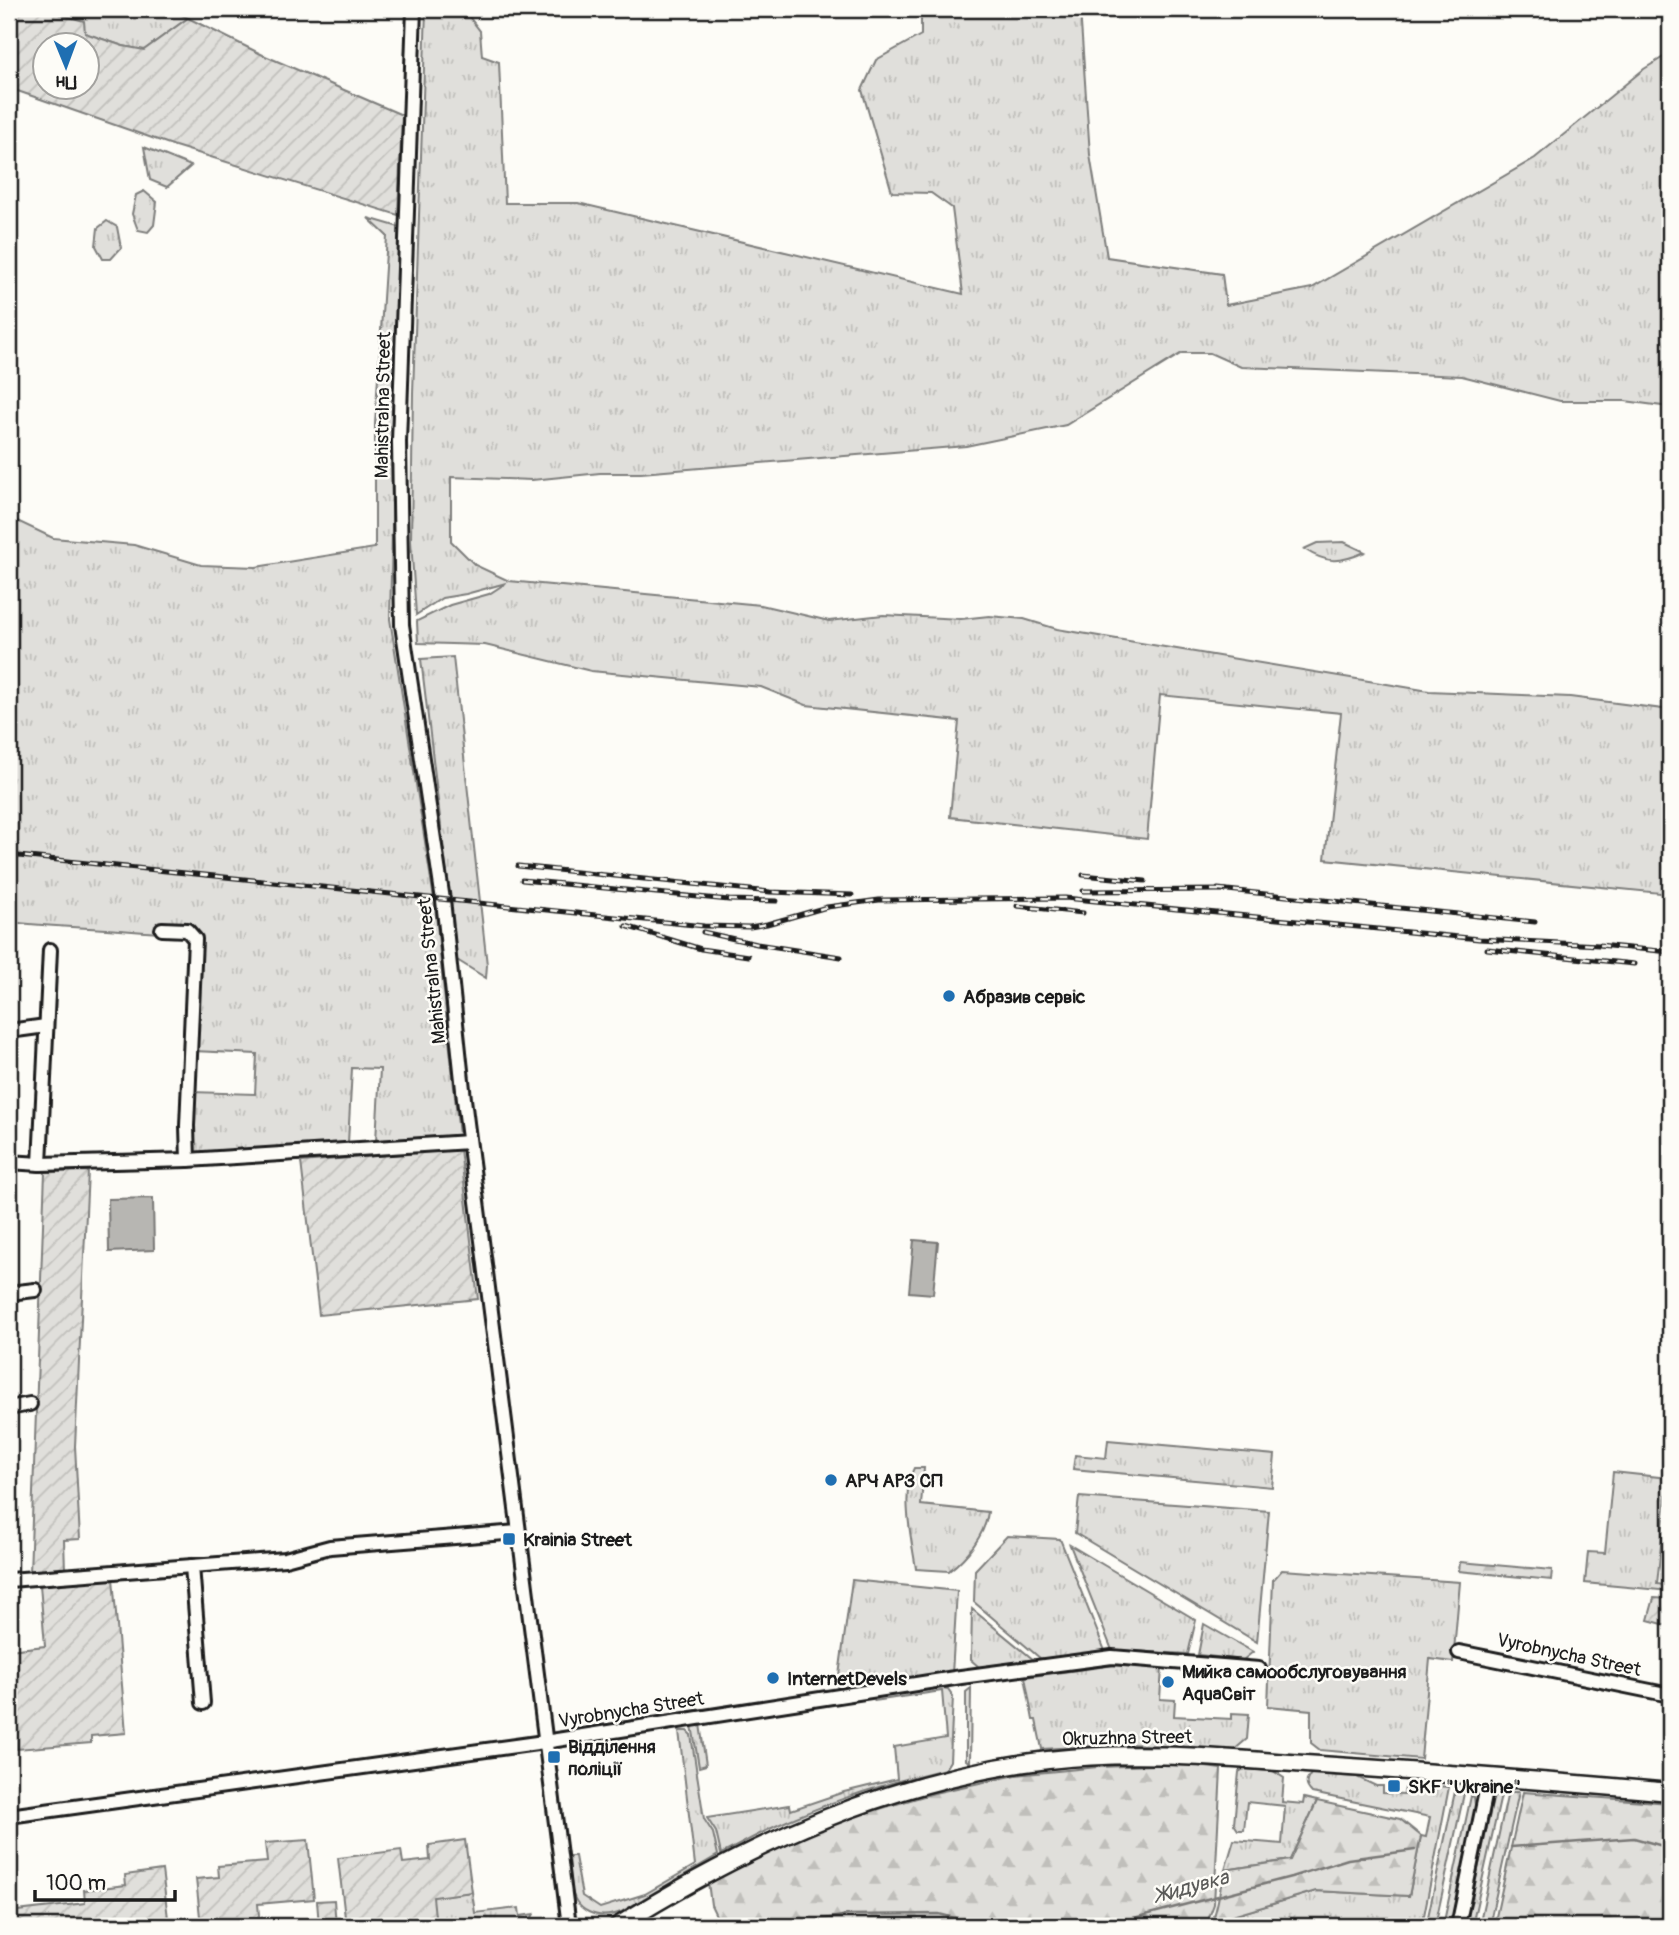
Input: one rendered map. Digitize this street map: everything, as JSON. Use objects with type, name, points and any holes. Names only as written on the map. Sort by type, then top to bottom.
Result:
[{"type":"main road","name":"Okruzhna Street","points":[[618,1926],[724,1864],[794,1830],[899,1792],[992,1769],[1049,1760],[1166,1754],[1670,1792]]},
{"type":"street","name":"Mahistralna Street","points":[[414,9],[399,442],[402,625],[443,900],[469,1142],[569,1926]]},
{"type":"street","points":[[162,929],[187,930],[195,939],[188,1160]]},
{"type":"street","points":[[40,1164],[50,950]]},
{"type":"street","points":[[9,1031],[46,1026]]},
{"type":"street","points":[[9,1162],[40,1164],[188,1160],[469,1142]]},
{"type":"street","points":[[9,1293],[35,1290]]},
{"type":"street","points":[[9,1408],[30,1405]]},
{"type":"street","points":[[9,1580],[285,1559],[330,1546],[518,1532]]},
{"type":"street","points":[[192,1566],[203,1703]]},
{"type":"street","name":"Vyrobnycha Street","points":[[1459,1652],[1670,1695]]},
{"type":"street","name":"Vyrobnycha Street","points":[[9,1816],[544,1742],[961,1677],[1112,1657],[1259,1669]]},
{"type":"street","points":[[1458,1926],[1489,1777]]},
{"type":"green space","points":[[9,9],[40,9],[84,21],[85,32],[32,32],[32,96],[9,88]]},
{"type":"green space","points":[[40,9],[169,9],[188,18],[144,50],[102,39],[102,32],[84,32],[83,21]]},
{"type":"green space","points":[[426,9],[463,9],[480,31],[482,56],[499,62],[505,203],[578,203],[963,294],[952,208],[931,193],[892,192],[862,90],[876,60],[921,35],[921,9],[1080,9],[1090,155],[1107,257],[1222,274],[1226,305],[1312,288],[1535,158],[1644,69],[1670,53],[1670,407],[1625,401],[1560,401],[1462,376],[1241,367],[1210,353],[1182,353],[1066,425],[966,446],[532,480],[451,477],[451,541],[475,565],[509,581],[761,605],[829,621],[883,615],[1024,619],[1057,629],[1429,691],[1570,697],[1670,710],[1670,894],[1325,859],[1341,713],[1160,695],[1147,839],[950,817],[959,721],[806,705],[761,687],[591,671],[485,645],[418,643],[417,621],[450,605],[489,594],[506,583],[442,598],[416,615],[411,541],[413,393]]},
{"type":"green space","points":[[188,18],[263,55],[402,115],[398,215],[175,146],[49,102],[102,102],[102,39],[144,50]]},
{"type":"green space","points":[[144,147],[191,166],[167,187],[150,180]]},
{"type":"green space","points":[[144,191],[157,202],[154,225],[148,232],[138,230],[132,214],[136,195]]},
{"type":"green space","points":[[368,218],[399,227],[390,619],[435,905],[459,1135],[376,1141],[380,1069],[352,1068],[348,1143],[192,1154],[192,1092],[255,1094],[257,1054],[194,1051],[198,938],[9,922],[9,517],[53,538],[134,545],[201,565],[256,567],[375,548],[375,424],[387,236]]},
{"type":"green space","points":[[107,221],[117,227],[121,248],[111,259],[103,259],[96,246],[98,228]]},
{"type":"green space","points":[[1344,542],[1365,552],[1334,560],[1304,549],[1317,543]]},
{"type":"green space","points":[[453,657],[487,965],[486,978],[457,960],[421,659]]},
{"type":"green space","points":[[460,1149],[478,1299],[319,1315],[301,1162]]},
{"type":"green space","points":[[88,1171],[75,1446],[80,1539],[64,1540],[65,1570],[30,1573],[45,1172]]},
{"type":"green space","points":[[1108,1440],[1275,1455],[1272,1487],[1073,1469],[1075,1455],[1106,1458]]},
{"type":"green space","points":[[914,1468],[924,1468],[921,1505],[988,1512],[974,1545],[949,1571],[916,1569],[907,1503]]},
{"type":"green space","points":[[1613,1472],[1668,1478],[1657,1584],[1670,1586],[1670,1591],[1585,1583],[1588,1552],[1605,1553]]},
{"type":"green space","points":[[1079,1497],[1269,1511],[1257,1642],[1075,1533]]},
{"type":"green space","points":[[1007,1536],[1060,1539],[1105,1651],[1041,1659],[974,1602],[975,1570]]},
{"type":"green space","points":[[1070,1545],[1196,1620],[1188,1654],[1112,1650]]},
{"type":"green space","points":[[1460,1562],[1552,1570],[1551,1580],[1459,1571]]},
{"type":"green space","points":[[1282,1570],[1460,1582],[1453,1662],[1430,1659],[1421,1759],[1320,1750],[1311,1743],[1311,1710],[1268,1706],[1273,1580]]},
{"type":"green space","points":[[113,1578],[126,1733],[91,1736],[91,1743],[17,1749],[16,1731],[9,1731],[9,1650],[45,1646],[40,1585]]},
{"type":"green space","points":[[852,1580],[957,1591],[952,1674],[837,1690]]},
{"type":"green space","points":[[1654,1598],[1670,1599],[1670,1626],[1648,1620]]},
{"type":"green space","points":[[972,1609],[1034,1660],[979,1667],[971,1660]]},
{"type":"green space","points":[[1204,1624],[1253,1652],[1243,1660],[1198,1655]]},
{"type":"green space","points":[[1115,1665],[1162,1668],[1160,1699],[1175,1700],[1174,1716],[1232,1719],[1232,1713],[1249,1714],[1247,1739],[1234,1750],[1129,1744],[1042,1749],[1025,1677]]},
{"type":"green space","points":[[937,1687],[948,1689],[953,1696],[950,1761],[945,1769],[887,1784],[831,1803],[775,1826],[721,1854],[716,1832],[707,1818],[790,1805],[791,1810],[844,1792],[897,1779],[894,1747],[946,1738],[942,1691],[874,1701],[881,1696]]},
{"type":"green space","points":[[971,1688],[970,1763],[966,1760],[966,1692]]},
{"type":"green space","points":[[700,1724],[706,1765],[699,1767],[692,1725]]},
{"type":"green space","points":[[679,1731],[687,1731],[691,1735],[704,1819],[713,1833],[718,1855],[621,1912],[596,1915],[588,1912],[573,1894],[569,1856],[575,1856],[582,1896],[600,1908],[645,1894],[695,1865]]},
{"type":"green space","points":[[1184,1764],[1221,1769],[1214,1904],[1203,1926],[721,1926],[711,1905],[708,1882],[828,1824],[934,1793],[1016,1775],[1098,1767]]},
{"type":"green space","points":[[1244,1769],[1273,1771],[1284,1778],[1282,1802],[1303,1804],[1304,1798],[1317,1801],[1290,1860],[1225,1870],[1234,1840],[1282,1844],[1285,1806],[1247,1802],[1244,1830],[1238,1830],[1234,1824],[1239,1772]]},
{"type":"green space","points":[[1311,1774],[1357,1777],[1376,1786],[1383,1786],[1383,1793],[1404,1794],[1405,1788],[1422,1785],[1449,1787],[1422,1926],[1209,1926],[1212,1922],[1316,1891],[1409,1896],[1421,1836],[1426,1837],[1430,1817],[1312,1793],[1307,1784]]},
{"type":"green space","points":[[1456,1787],[1465,1789],[1435,1926],[1426,1926]]},
{"type":"green space","points":[[1502,1791],[1472,1926],[1466,1926],[1493,1799]]},
{"type":"green space","points":[[1508,1792],[1519,1792],[1489,1926],[1479,1926]]},
{"type":"green space","points":[[1523,1792],[1670,1803],[1670,1926],[1494,1926]]},
{"type":"green space","points":[[1471,1796],[1474,1797],[1476,1812],[1452,1926],[1443,1926]]},
{"type":"green space","points":[[1317,1801],[1400,1819],[1421,1836],[1409,1896],[1316,1891],[1212,1922],[1225,1870],[1290,1860]]},
{"type":"green space","points":[[308,1840],[314,1899],[258,1904],[260,1926],[201,1926],[196,1879],[219,1877],[218,1866],[267,1862],[265,1843]]},
{"type":"green space","points":[[465,1840],[472,1892],[433,1897],[436,1926],[346,1926],[338,1858],[401,1850],[403,1863],[430,1860],[429,1845]]},
{"type":"green space","points":[[162,1870],[169,1926],[9,1926],[9,1912],[85,1903],[84,1890],[126,1885],[125,1875]]},
{"type":"green space","points":[[472,1892],[475,1913],[519,1908],[520,1916],[534,1914],[527,1926],[436,1926],[432,1897]]},
{"type":"green space","points":[[334,1900],[336,1926],[315,1926],[319,1925],[317,1901]]},
{"type":"shaded area","points":[[153,1198],[154,1250],[109,1252],[108,1199]]},
{"type":"shaded area","points":[[914,1240],[938,1242],[933,1294],[909,1292]]},
{"type":"waterway","name":"Жидувка","points":[[1511,1847],[1634,1838],[1670,1848]]},
{"type":"waterway","name":"Жидувка","points":[[807,1926],[818,1920],[848,1915],[939,1914],[966,1921],[1066,1922],[1130,1919],[1291,1877],[1348,1859],[1415,1850]]},
{"type":"railway","points":[[9,855],[704,926],[750,927],[827,907],[879,900],[1065,898],[1479,939],[1599,945],[1670,952]]},
{"type":"railway","points":[[518,866],[770,892],[852,895]]},
{"type":"railway","points":[[1083,875],[1145,881]]},
{"type":"railway","points":[[522,880],[729,900],[777,901]]},
{"type":"railway","points":[[1218,889],[1535,922]]},
{"type":"railway","points":[[1083,891],[1226,890]]},
{"type":"railway","points":[[1017,906],[1083,913]]},
{"type":"railway","points":[[626,926],[701,949],[748,956]]},
{"type":"railway","points":[[703,932],[757,944],[841,957]]},
{"type":"railway","points":[[1487,949],[1634,964]]},
{"type":"place","name":"Абразив сервіс","points":[[949,996]]},
{"type":"place","name":"АРЧ АРЗ СП","points":[[831,1480]]},
{"type":"place","name":"Krainia Street","points":[[509,1539]]},
{"type":"place","name":"InternetDevels","points":[[773,1678]]},
{"type":"place","name":"Мийка самообслуговування AquaСвіт","points":[[1168,1682]]},
{"type":"place","name":"Відділення поліції","points":[[554,1757]]},
{"type":"place","name":"SKF \"Ukraine\"","points":[[1394,1786]]}]
